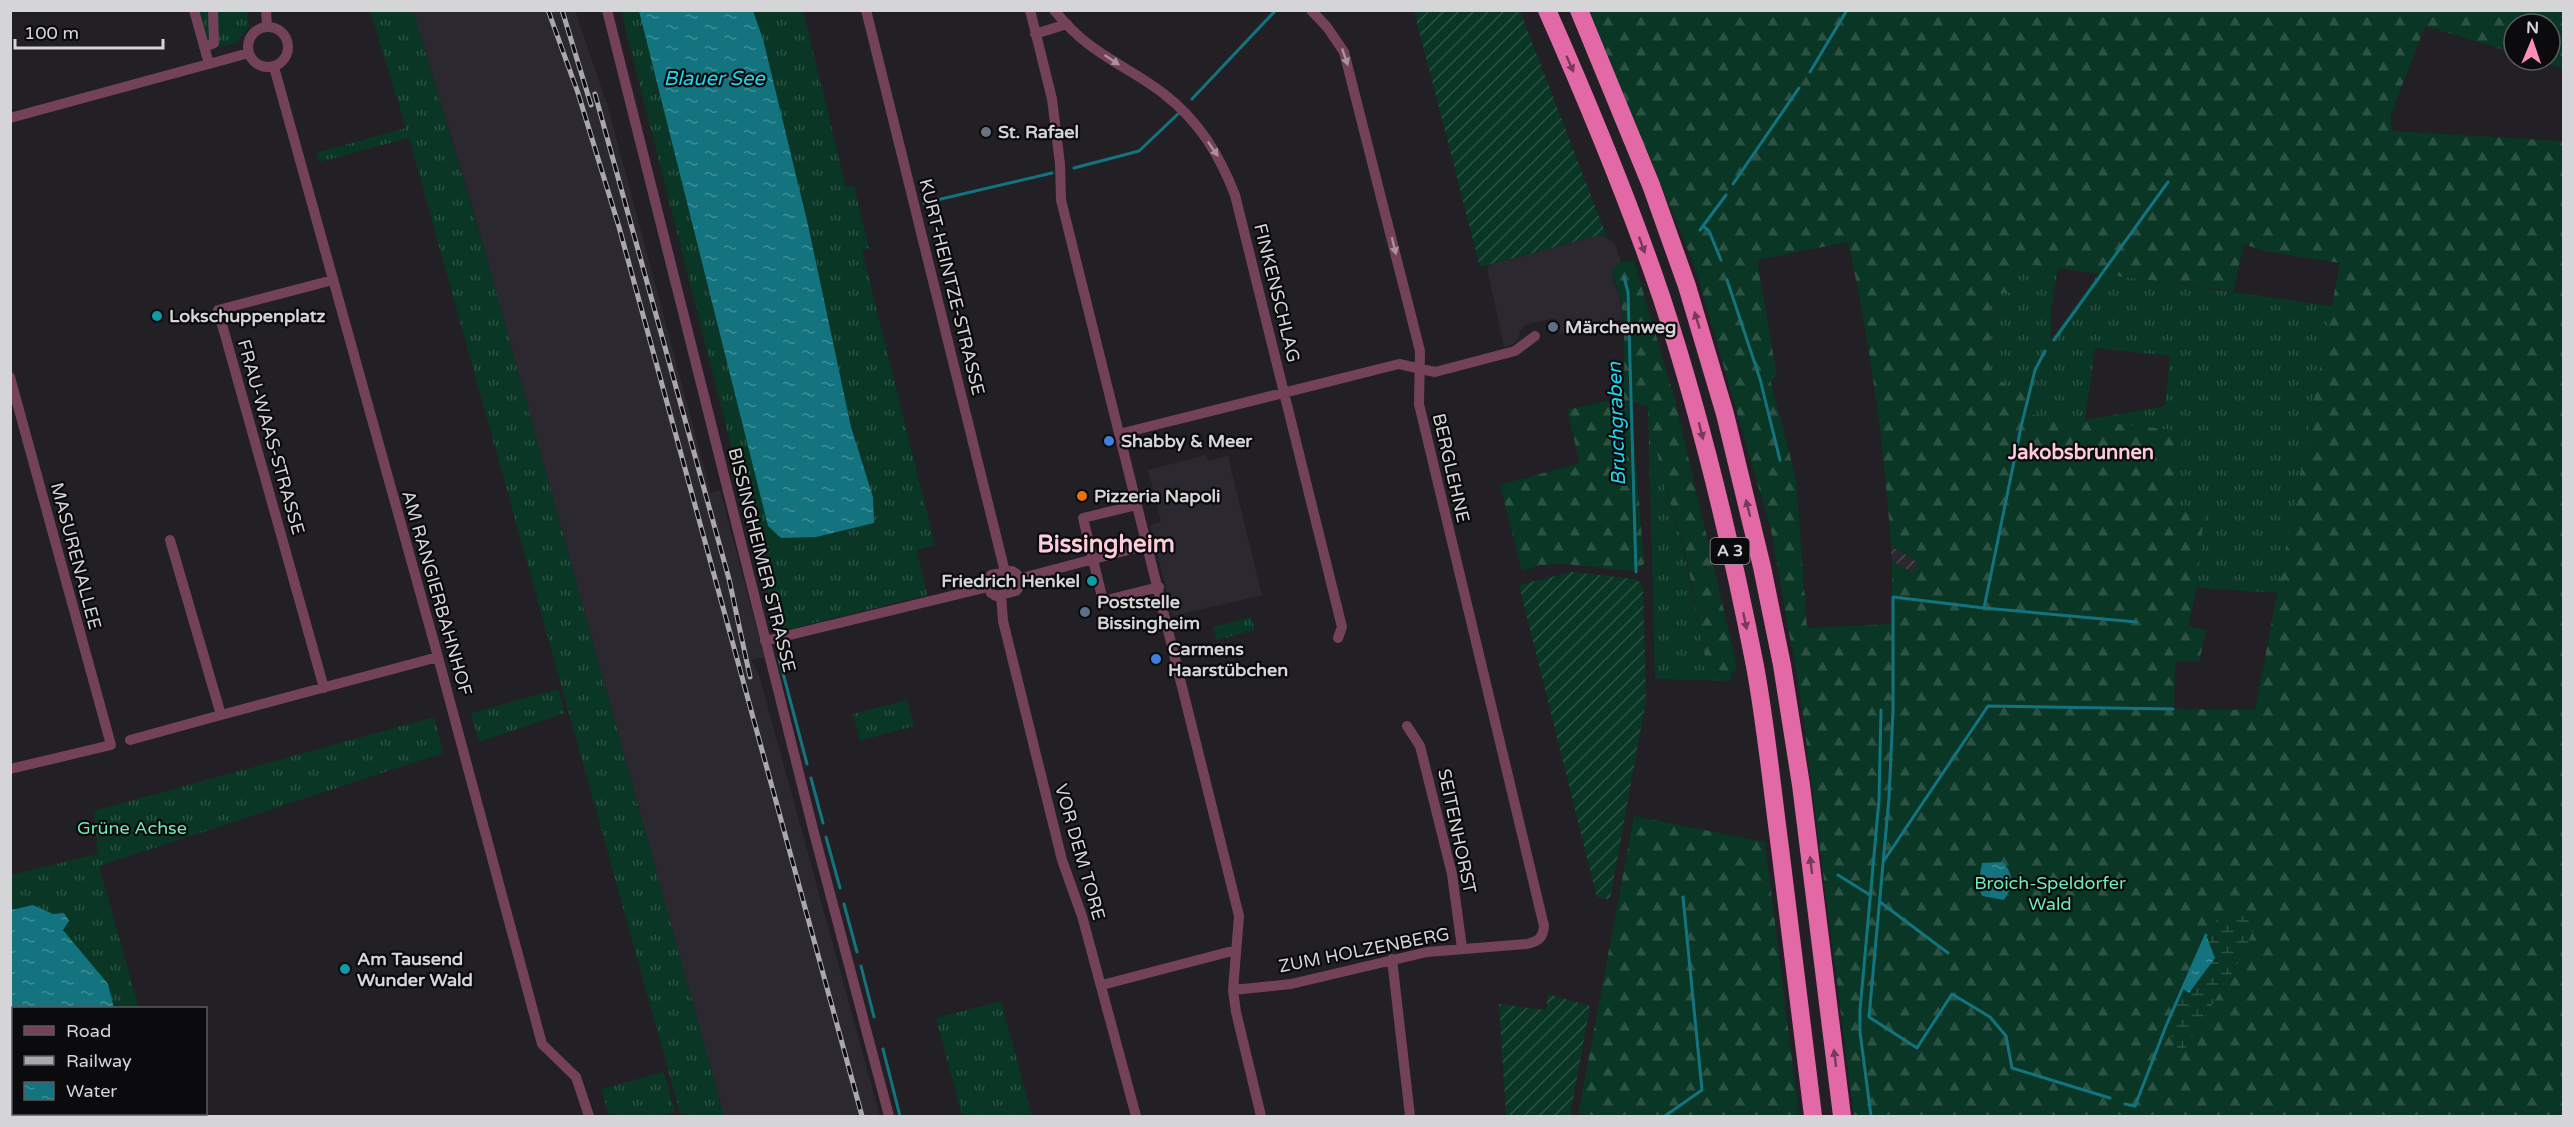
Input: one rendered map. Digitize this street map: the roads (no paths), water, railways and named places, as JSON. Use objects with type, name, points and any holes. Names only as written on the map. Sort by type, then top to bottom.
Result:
[{"type":"highway","name":"A 3","points":[[1546,10],[1621,189],[1661,298],[1698,421],[1735,573],[1755,668],[1813,1116]]},
{"type":"highway","name":"A 3","points":[[1579,10],[1651,185],[1687,286],[1725,414],[1762,567],[1782,665],[1801,785],[1842,1116]]},
{"type":"street","points":[[194,10],[209,64]]},
{"type":"street","points":[[204,47],[214,43],[213,10]]},
{"type":"street","points":[[266,10],[267,27]]},
{"type":"street","name":"BISSINGHEIMER STRASSE","points":[[607,10],[765,641],[889,1116]]},
{"type":"street","name":"KURT-HEINTZE-STRASSE","points":[[866,10],[1005,572]]},
{"type":"street","points":[[1030,10],[1052,99],[1060,164],[1061,200],[1239,916],[1233,990],[1236,1012],[1261,1116]]},
{"type":"street","name":"FINKENSCHLAG","points":[[1054,10],[1085,42],[1163,93],[1182,110],[1197,125],[1221,161],[1235,195],[1285,392],[1342,627],[1338,638]]},
{"type":"street","name":"BERGLEHNE","points":[[1311,10],[1327,27],[1344,52],[1420,351],[1419,404],[1544,926],[1543,935],[1538,941]]},
{"type":"street","points":[[1035,34],[1066,24]]},
{"type":"street","points":[[267,27],[282,33],[288,47],[283,61],[274,67],[258,65],[249,53],[250,38],[257,30],[267,27]]},
{"type":"street","points":[[10,118],[249,53]]},
{"type":"street","name":"AM RANGIERBAHNHOF","points":[[274,67],[438,657],[542,1044],[576,1077],[588,1116]]},
{"type":"street","name":"FRAU-WAAS-STRASSE","points":[[324,688],[218,310],[333,280]]},
{"type":"street","points":[[1119,434],[1399,363],[1435,372],[1515,351],[1535,336]]},
{"type":"street","name":"MASURENALLEE","points":[[10,377],[111,745],[10,769]]},
{"type":"street","points":[[1137,505],[1083,518],[1103,601],[1159,587]]},
{"type":"street","points":[[170,540],[220,715]]},
{"type":"street","points":[[1018,579],[1147,545]]},
{"type":"street","points":[[1012,571],[1018,579],[1019,587],[1016,591],[1001,595],[996,596],[988,587],[991,575],[1012,571]]},
{"type":"street","points":[[765,641],[988,587]]},
{"type":"street","name":"VOR DEM TORE","points":[[1001,595],[1003,621],[1062,860],[1082,916],[1136,1116]]},
{"type":"street","points":[[130,740],[438,657]]},
{"type":"street","name":"SEITENHORST","points":[[1407,726],[1420,746],[1445,844],[1452,874],[1462,948]]},
{"type":"street","name":"ZUM HOLZENBERG","points":[[1233,990],[1291,984],[1392,959],[1462,948],[1527,944],[1538,941]]},
{"type":"street","points":[[1101,985],[1236,950]]},
{"type":"street","points":[[1392,959],[1410,1116]]},
{"type":"water","name":"Blauer See","points":[[639,11],[753,11],[763,39],[808,225],[851,427],[873,497],[874,523],[816,537],[781,538],[768,526]]},
{"type":"water","points":[[2003,862],[2011,876],[2009,890],[2004,900],[1982,896],[1978,885],[1982,863]]},
{"type":"water","points":[[33,905],[53,914],[64,913],[69,921],[63,930],[108,984],[114,1007],[12,1007],[12,1115],[126,1116],[11,1116],[11,910]]},
{"type":"water","points":[[2206,935],[2215,958],[2189,993],[2182,988]]},
{"type":"waterway","points":[[1192,99],[1276,10]]},
{"type":"waterway","points":[[1810,72],[1847,10]]},
{"type":"waterway","points":[[1733,184],[1799,88]]},
{"type":"waterway","points":[[1074,168],[1139,151],[1178,114]]},
{"type":"waterway","points":[[924,203],[1052,173]]},
{"type":"waterway","points":[[2054,340],[2168,182]]},
{"type":"waterway","points":[[1700,230],[1726,195]]},
{"type":"waterway","points":[[1703,226],[1709,231],[1721,260]]},
{"type":"waterway","name":"Bruchgraben","points":[[1624,277],[1628,292],[1636,572]]},
{"type":"waterway","points":[[1727,280],[1760,379],[1780,460]]},
{"type":"waterway","points":[[1984,608],[2021,427],[2035,370],[2045,351]]},
{"type":"waterway","points":[[2110,1098],[2012,1068],[2006,1036],[1990,1017],[1952,994],[1917,1048],[1869,1017],[1889,798],[1893,711],[1893,597],[2136,622]]},
{"type":"waterway","points":[[779,658],[807,764]]},
{"type":"waterway","points":[[1883,862],[1988,706],[2173,709]]},
{"type":"waterway","points":[[1871,1116],[1860,1032],[1860,1010],[1879,800],[1881,710]]},
{"type":"waterway","points":[[811,778],[823,823]]},
{"type":"waterway","points":[[826,837],[840,888]]},
{"type":"waterway","points":[[1838,875],[1870,895]]},
{"type":"waterway","points":[[1665,1116],[1702,1090],[1683,897]]},
{"type":"waterway","points":[[1880,902],[1948,953]]},
{"type":"waterway","points":[[844,904],[857,952]]},
{"type":"waterway","points":[[2125,1104],[2135,1106],[2166,1026],[2206,935]]},
{"type":"waterway","points":[[861,966],[874,1017]]},
{"type":"waterway","points":[[883,1049],[900,1116]]},
{"type":"railway","points":[[548,10],[578,93],[619,227],[862,1116]]},
{"type":"railway","points":[[562,10],[591,105]]},
{"type":"railway","points":[[595,94],[729,579],[750,677]]},
{"type":"place","name":"St. Rafael","points":[[986,132]]},
{"type":"place","name":"Lokschuppenplatz","points":[[157,316]]},
{"type":"place","name":"Märchenweg","points":[[1553,327]]},
{"type":"place","name":"Shabby & Meer","points":[[1109,441]]},
{"type":"place","name":"Pizzeria Napoli","points":[[1082,496]]},
{"type":"place","name":"Friedrich Henkel","points":[[1092,581]]},
{"type":"place","name":"Poststelle Bissingheim","points":[[1085,612]]},
{"type":"place","name":"Carmens Haarstübchen","points":[[1156,659]]},
{"type":"place","name":"Am Tausend Wunder Wald","points":[[345,969]]},
{"type":"district","name":"Jakobsbrunnen","points":[[2081,453]]},
{"type":"district","name":"Bissingheim","points":[[1106,544]]},
{"type":"park label","name":"Grüne Achse","points":[[132,828]]},
{"type":"park label","name":"Broich-Speldorfer Wald","points":[[2050,893]]}]
